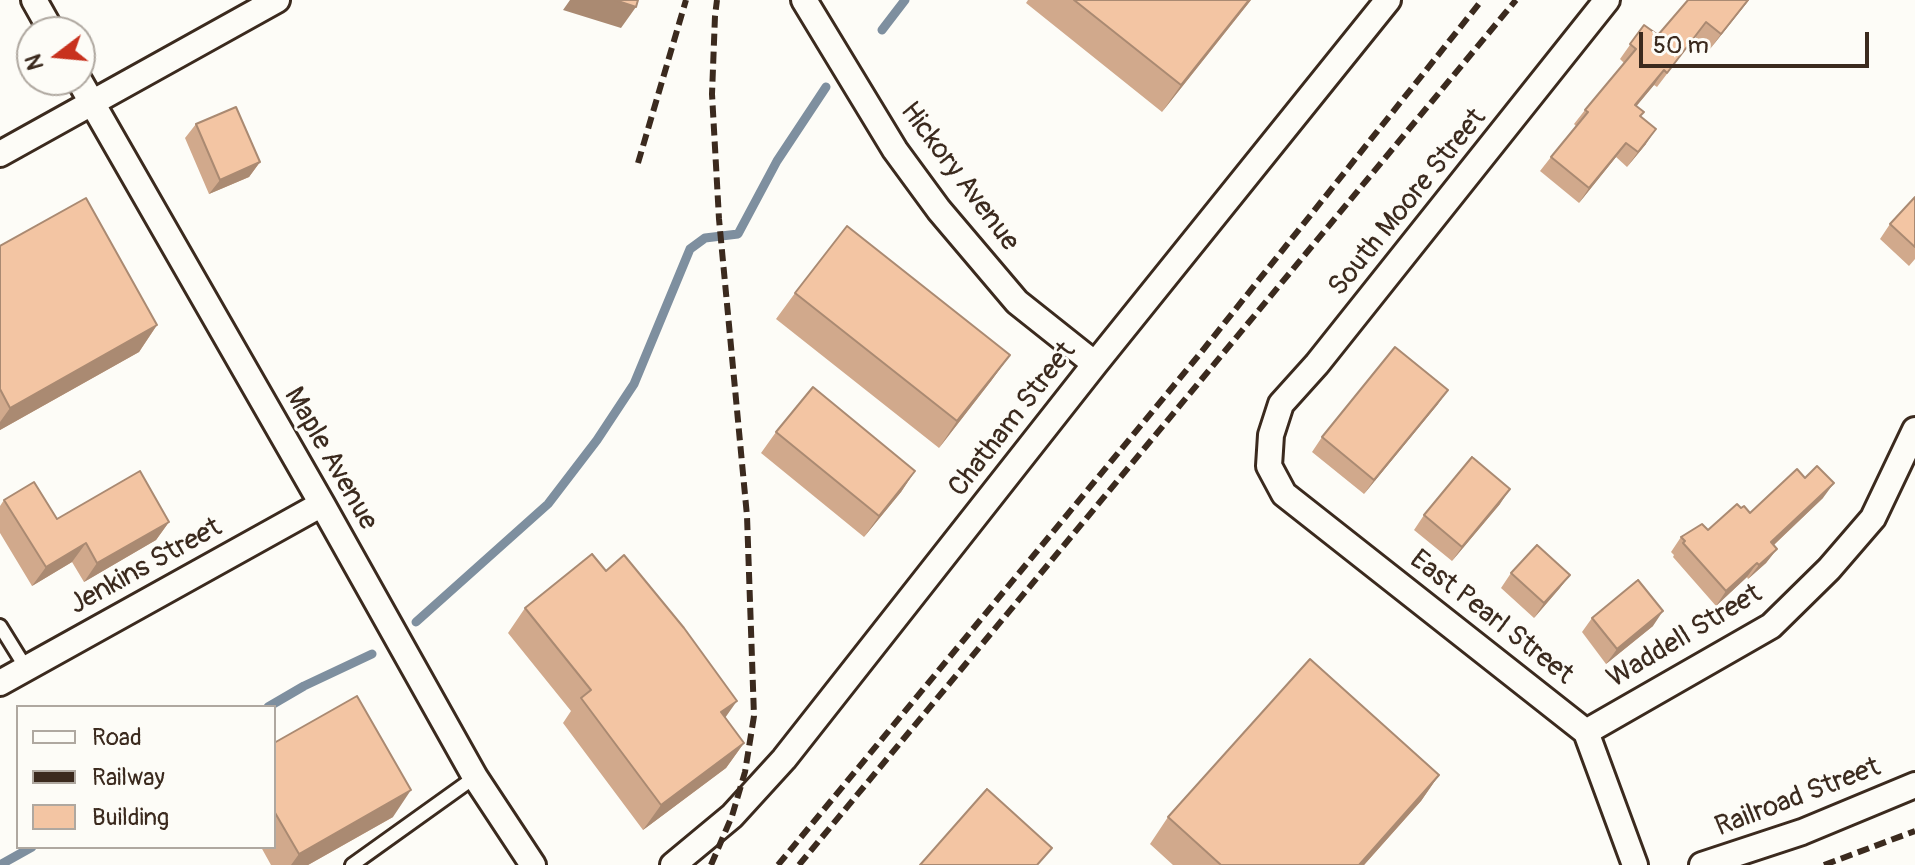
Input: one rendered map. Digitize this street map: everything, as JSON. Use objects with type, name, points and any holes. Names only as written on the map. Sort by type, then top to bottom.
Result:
[{"type":"street","points":[[0,154],[277,0]]},
{"type":"street","name":"Hickory Avenue","points":[[804,0],[895,150],[939,210],[1017,302],[1095,364]]},
{"type":"street","name":"Chatham Street","points":[[673,865],[732,816],[784,759],[1095,364],[1388,0]]},
{"type":"street","name":"South Moore Street","points":[[1269,449],[1281,404],[1337,339],[1607,0]]},
{"type":"street","name":"Maple Avenue","points":[[87,96],[475,777],[533,865]]},
{"type":"street","name":"Waddell Street","points":[[1586,732],[1771,626],[1829,569],[1873,518],[1915,430]]},
{"type":"street","name":"East Pearl Street","points":[[1269,449],[1269,466],[1284,494],[1586,732]]},
{"type":"street","name":"Jenkins Street","points":[[0,683],[322,504]]},
{"type":"street","points":[[1586,732],[1635,865]]},
{"type":"street","name":"Railroad Street","points":[[1702,865],[1802,832],[1915,785]]},
{"type":"lane","points":[[0,626],[26,668]]},
{"type":"lane","points":[[352,865],[475,777]]},
{"type":"building","points":[[615,0],[638,0],[636,7]]},
{"type":"building","points":[[1074,0],[1249,0],[1181,85]]},
{"type":"building","points":[[1688,0],[1748,0],[1721,34],[1706,22],[1667,73],[1664,70],[1635,105],[1644,112],[1640,116],[1656,129],[1638,152],[1626,143],[1589,188],[1551,157],[1636,49],[1630,44],[1644,25],[1658,35]]},
{"type":"building","points":[[236,107],[260,162],[220,180],[196,124]]},
{"type":"building","points":[[1915,197],[1915,247],[1890,224]]},
{"type":"building","points":[[86,198],[157,325],[10,408],[0,389],[0,246]]},
{"type":"building","points":[[847,226],[1010,355],[957,421],[795,293]]},
{"type":"building","points":[[1395,347],[1448,390],[1374,480],[1322,437]]},
{"type":"building","points":[[813,387],[915,471],[879,516],[776,432]]},
{"type":"building","points":[[1472,457],[1510,489],[1462,547],[1424,515]]},
{"type":"building","points":[[1817,466],[1834,483],[1771,542],[1777,549],[1726,591],[1681,537],[1702,524],[1708,530],[1737,504],[1750,513],[1797,469],[1805,478]]},
{"type":"building","points":[[140,471],[169,522],[97,563],[86,543],[46,567],[4,500],[34,482],[57,519]]},
{"type":"building","points":[[1537,545],[1570,575],[1544,603],[1511,573]]},
{"type":"building","points":[[592,554],[606,571],[624,555],[684,628],[737,701],[721,712],[744,743],[661,805],[581,698],[591,690],[525,608]]},
{"type":"building","points":[[1638,580],[1663,611],[1617,649],[1592,618]]},
{"type":"building","points":[[1310,659],[1439,775],[1359,865],[1221,865],[1168,817]]},
{"type":"building","points":[[357,696],[411,790],[299,854],[276,814],[276,742]]},
{"type":"building","points":[[987,789],[1052,848],[1037,865],[920,865]]},
{"type":"waterway","points":[[882,30],[905,0]]},
{"type":"waterway","points":[[416,622],[548,504],[597,440],[634,384],[690,249],[705,238],[738,234],[777,161],[826,87]]},
{"type":"waterway","points":[[271,705],[372,654]]},
{"type":"waterway","points":[[0,865],[28,849]]},
{"type":"railway","points":[[638,163],[686,0]]},
{"type":"railway","points":[[711,865],[732,816],[745,772],[754,716],[747,516],[719,219],[712,94],[717,0]]},
{"type":"railway","points":[[778,865],[1199,355],[1482,0]]},
{"type":"railway","points":[[799,865],[1516,0]]},
{"type":"railway","points":[[1824,865],[1915,831]]}]
